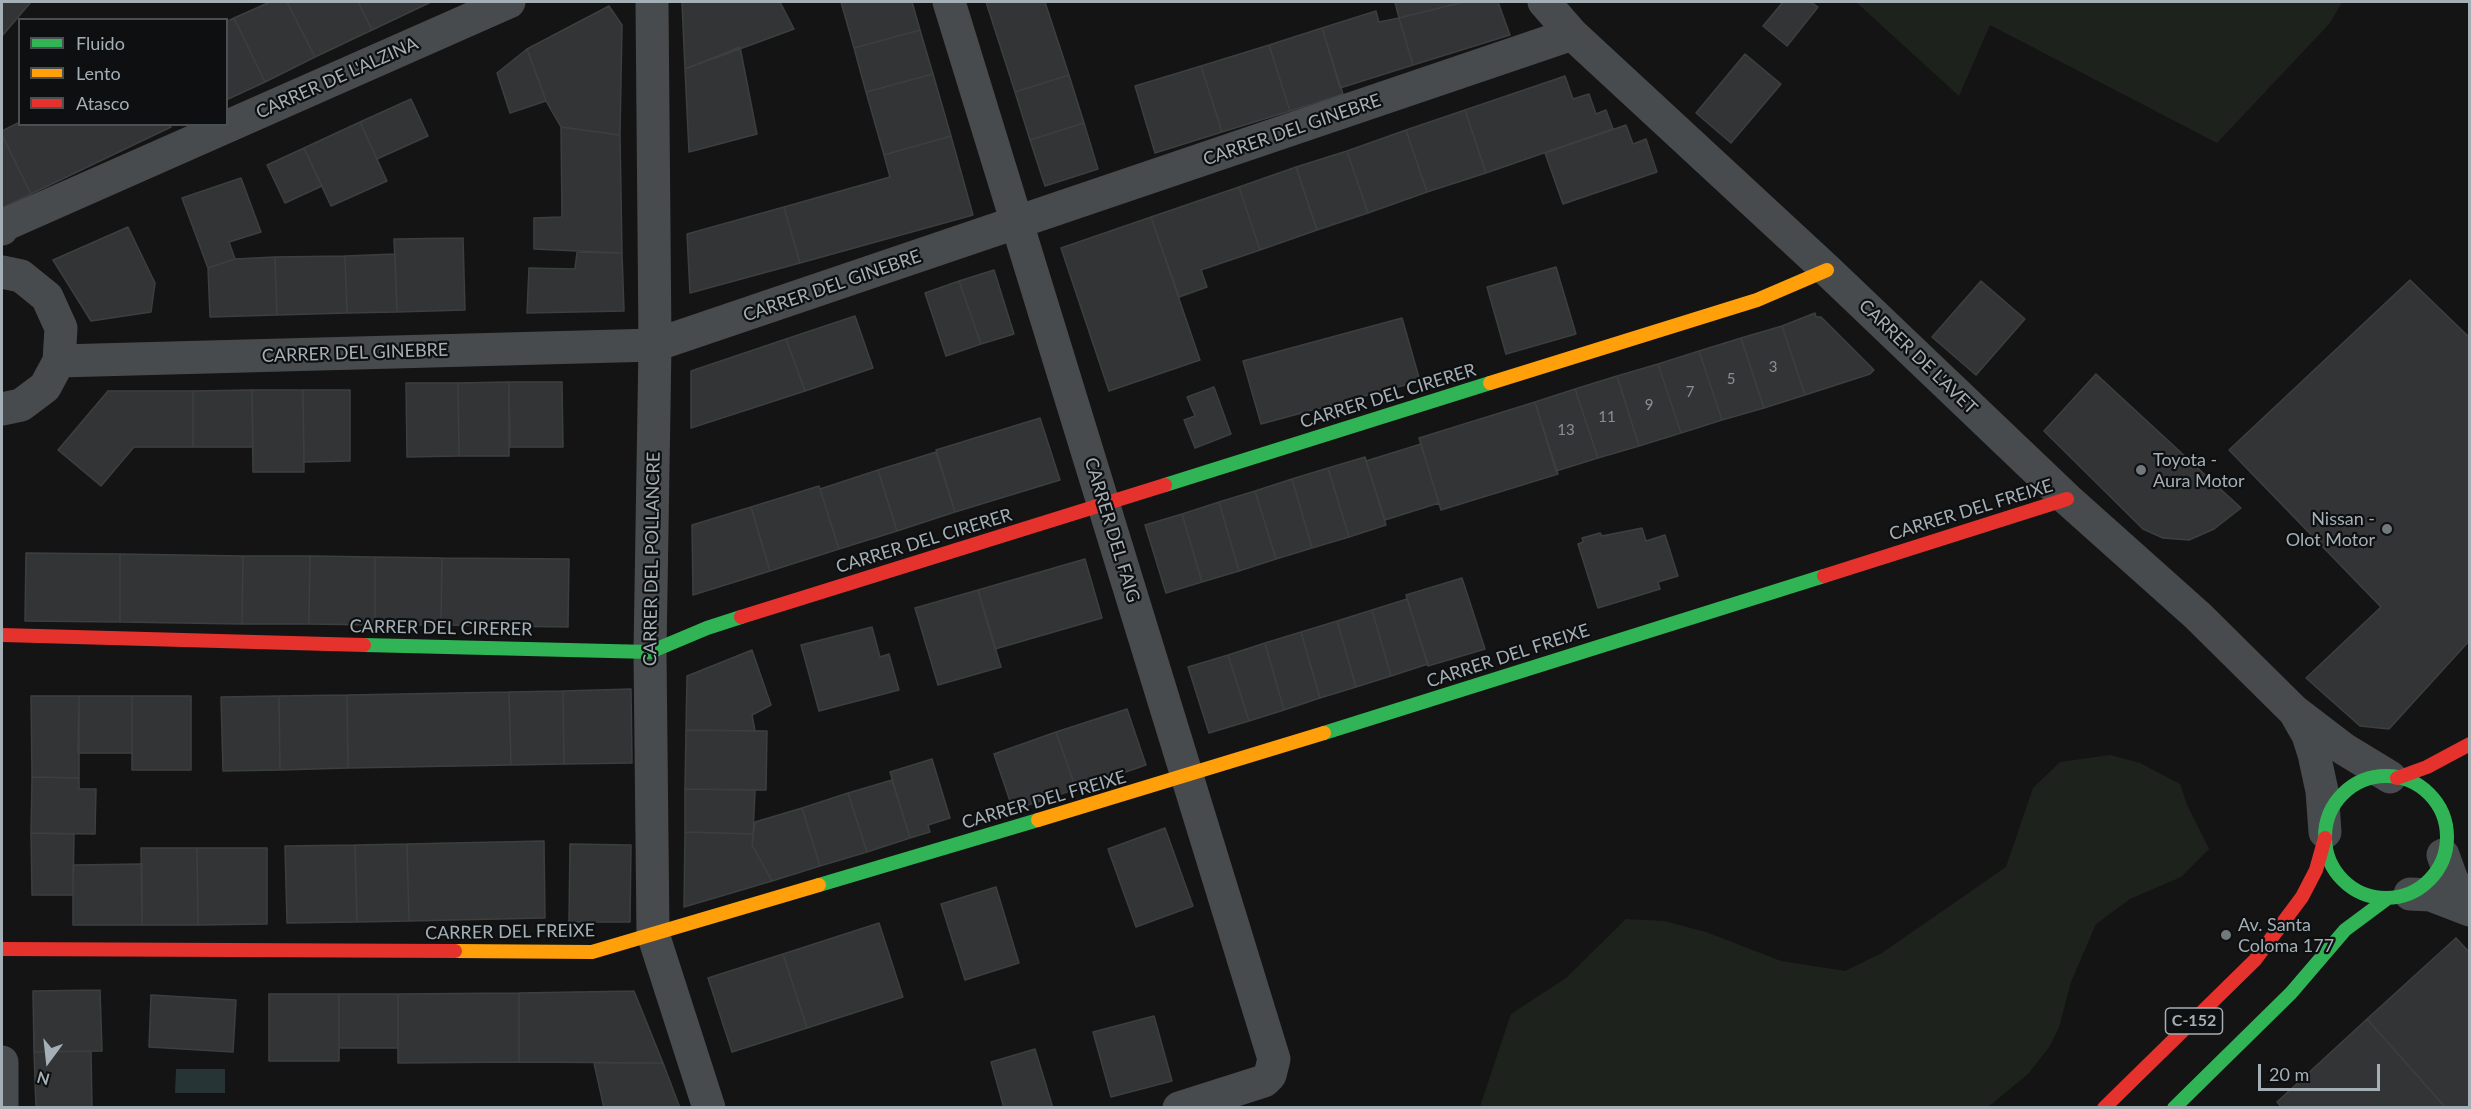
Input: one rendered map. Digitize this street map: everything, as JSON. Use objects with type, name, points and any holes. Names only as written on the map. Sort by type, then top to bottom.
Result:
[{"type":"street","name":"CARRER DE L'ALZINA","points":[[2,229],[2,226],[509,2]]},
{"type":"street","name":"CARRER DEL POLLANCRE","points":[[652,2],[655,345],[650,651],[653,934],[709,1107]]},
{"type":"street","name":"CARRER DEL FAIG","points":[[949,2],[1274,1059],[1270,1075],[1264,1081],[1179,1107]]},
{"type":"street","name":"CARRER DE L'AVET","points":[[1544,2],[1572,34],[1827,270],[2067,499],[2198,616],[2293,710],[2344,749],[2393,778]]},
{"type":"street","name":"CARRER DEL GINEBRE","points":[[59,361],[655,345],[1572,34]]},
{"type":"street","name":"CARRER DEL CIRERER","points":[[2,635],[650,651],[707,628],[1757,300],[1827,270]]},
{"type":"street","points":[[2,272],[21,276],[47,297],[61,328],[59,361],[45,387],[21,405],[2,409]]},
{"type":"street","name":"CARRER DEL FREIXE","points":[[2,949],[592,952],[1188,776],[2067,499]]},
{"type":"street","name":"CARRER DE L'AVET","points":[[2293,710],[2308,735],[2314,754],[2322,791],[2325,835]]},
{"type":"street","name":"C-152","points":[[2104,1107],[2255,960],[2280,930],[2316,870],[2331,811],[2347,790],[2371,777],[2393,778],[2427,767],[2469,744]]},
{"type":"street","points":[[2393,778],[2419,786],[2438,806],[2447,822],[2452,880],[2469,908]]},
{"type":"street","points":[[2325,835],[2327,853],[2340,877],[2361,893],[2399,896],[2431,895],[2469,908]]},
{"type":"street","name":"C-152","points":[[2174,1107],[2291,993],[2344,930],[2399,896],[2429,882],[2449,842]]},
{"type":"street","points":[[2,1062],[2,1107]]},
{"type":"shaded area","points":[[1856,2],[2342,2],[2330,23],[2217,143],[1990,25],[1959,96]]},
{"type":"shaded area","points":[[2110,755],[2140,763],[2180,784],[2187,805],[2209,849],[2181,877],[2130,899],[2096,924],[2071,982],[2059,1027],[2050,1046],[2028,1074],[1988,1107],[1480,1107],[1511,1014],[1566,978],[1626,919],[1664,921],[1706,932],[1781,961],[1845,971],[1882,953],[2006,867],[2033,788],[2060,762]]},
{"type":"shaded area","points":[[176,1069],[225,1069],[225,1093],[175,1093]]},
{"type":"building","points":[[2,2],[31,2],[2,36]]},
{"type":"building","points":[[270,2],[287,2],[315,57],[265,82],[234,18]]},
{"type":"building","points":[[287,2],[358,2],[372,30],[315,57]]},
{"type":"building","points":[[358,2],[431,2],[372,30]]},
{"type":"building","points":[[682,2],[780,2],[794,29],[685,69]]},
{"type":"building","points":[[841,2],[912,2],[920,30],[854,48]]},
{"type":"building","points":[[986,2],[1045,2],[1069,75],[1015,92]]},
{"type":"building","points":[[1395,2],[1464,2],[1399,18]]},
{"type":"building","points":[[1464,2],[1498,2],[1510,35],[1413,65],[1399,18]]},
{"type":"building","points":[[1783,2],[1811,2],[1818,7],[1787,46],[1763,26]]},
{"type":"building","points":[[609,6],[622,25],[620,135],[561,127],[546,101],[527,49]]},
{"type":"building","points":[[1376,11],[1379,22],[1399,18],[1413,65],[1340,88],[1322,28]]},
{"type":"building","points":[[234,18],[265,82],[228,99],[228,21]]},
{"type":"building","points":[[1322,28],[1343,94],[1290,111],[1269,45]]},
{"type":"building","points":[[920,30],[933,74],[866,92],[854,48]]},
{"type":"building","points":[[1269,45],[1290,111],[1222,132],[1201,66]]},
{"type":"building","points":[[740,47],[757,134],[689,152],[685,69]]},
{"type":"building","points":[[527,49],[546,101],[510,113],[497,73]]},
{"type":"building","points":[[1745,54],[1781,84],[1731,143],[1696,113]]},
{"type":"building","points":[[1201,66],[1222,132],[1155,153],[1135,86]]},
{"type":"building","points":[[933,74],[951,136],[884,155],[866,92]]},
{"type":"building","points":[[1069,75],[1084,123],[1030,140],[1015,92]]},
{"type":"building","points":[[1565,76],[1573,99],[1589,94],[1596,114],[1606,110],[1613,129],[1486,173],[1465,110]]},
{"type":"building","points":[[411,99],[428,136],[377,159],[360,122]]},
{"type":"building","points":[[1465,110],[1486,173],[1427,192],[1406,130]]},
{"type":"building","points":[[360,122],[387,181],[331,206],[304,148]]},
{"type":"building","points":[[18,123],[18,126],[171,127],[31,194],[2,131]]},
{"type":"building","points":[[1084,123],[1098,169],[1045,186],[1030,140]]},
{"type":"building","points":[[1626,125],[1633,144],[1646,139],[1657,172],[1563,204],[1545,153]]},
{"type":"building","points":[[561,127],[620,135],[622,253],[534,249],[534,218],[562,217]]},
{"type":"building","points":[[1406,130],[1427,192],[1368,213],[1347,151]]},
{"type":"building","points":[[2,135],[31,194],[2,208]]},
{"type":"building","points":[[951,136],[973,215],[800,263],[784,207],[890,177],[884,155]]},
{"type":"building","points":[[304,148],[322,186],[285,203],[267,165]]},
{"type":"building","points":[[1347,151],[1368,213],[1317,230],[1296,167]]},
{"type":"building","points":[[1296,167],[1317,230],[1260,250],[1239,187]]},
{"type":"building","points":[[241,178],[261,232],[229,242],[235,259],[208,268],[182,198]]},
{"type":"building","points":[[1239,187],[1260,250],[1201,270],[1207,287],[1179,297],[1151,217]]},
{"type":"building","points":[[784,207],[800,263],[690,293],[687,234]]},
{"type":"building","points":[[1151,217],[1200,360],[1109,391],[1061,248]]},
{"type":"building","points":[[128,227],[155,283],[151,312],[91,321],[53,260]]},
{"type":"building","points":[[463,238],[465,310],[397,312],[394,239]]},
{"type":"building","points":[[577,252],[622,253],[624,311],[527,313],[529,268],[575,269]]},
{"type":"building","points":[[395,254],[397,312],[347,313],[345,256]]},
{"type":"building","points":[[345,256],[347,313],[277,315],[275,257]]},
{"type":"building","points":[[275,257],[277,315],[210,317],[208,268],[235,259]]},
{"type":"building","points":[[1556,267],[1576,334],[1506,354],[1487,287]]},
{"type":"building","points":[[994,270],[1014,334],[981,344],[959,281]]},
{"type":"building","name":"Nissan - Olot Motor","points":[[2410,280],[2470,338],[2470,640],[2389,729],[2360,726],[2306,678],[2381,607],[2229,450]]},
{"type":"building","points":[[959,281],[981,344],[946,356],[925,293]]},
{"type":"building","points":[[1981,281],[2025,319],[1976,375],[1932,337]]},
{"type":"building","points":[[1815,313],[1816,317],[1821,317],[1874,370],[1870,374],[1805,395],[1782,326]]},
{"type":"building","points":[[855,316],[873,368],[805,391],[786,339]]},
{"type":"building","points":[[1402,318],[1420,381],[1261,424],[1243,361]]},
{"type":"building","points":[[1782,326],[1805,395],[1764,408],[1741,338]]},
{"type":"building","points":[[1741,338],[1764,408],[1722,420],[1699,351]]},
{"type":"building","points":[[786,339],[805,391],[691,428],[691,371]]},
{"type":"building","points":[[1699,351],[1722,420],[1681,433],[1658,364]]},
{"type":"building","points":[[1658,364],[1681,433],[1639,446],[1617,376]]},
{"type":"building","name":"Toyota - Aura Motor","points":[[2096,374],[2241,508],[2214,529],[2189,540],[2163,538],[2143,529],[2044,431]]},
{"type":"building","points":[[1617,376],[1639,446],[1598,458],[1575,389]]},
{"type":"building","points":[[509,382],[509,456],[459,456],[458,383]]},
{"type":"building","points":[[509,382],[562,382],[563,447],[510,447]]},
{"type":"building","points":[[406,383],[458,383],[459,456],[407,457]]},
{"type":"building","points":[[1214,387],[1231,434],[1195,448],[1184,420],[1195,416],[1187,397]]},
{"type":"building","points":[[1575,389],[1598,458],[1556,471],[1535,402]]},
{"type":"building","points":[[252,390],[253,447],[193,447],[193,391]]},
{"type":"building","points":[[252,390],[303,390],[304,472],[253,472]]},
{"type":"building","points":[[303,390],[350,390],[350,461],[304,462]]},
{"type":"building","points":[[108,391],[193,391],[193,447],[134,447],[101,486],[58,450]]},
{"type":"building","points":[[1535,402],[1558,474],[1441,510],[1419,438]]},
{"type":"building","points":[[1040,418],[1060,480],[955,512],[936,450]]},
{"type":"building","points":[[1421,444],[1439,503],[1385,520],[1366,461]]},
{"type":"building","points":[[936,452],[955,512],[897,531],[878,470]]},
{"type":"building","points":[[1365,457],[1386,525],[1349,537],[1328,468]]},
{"type":"building","points":[[1328,468],[1349,537],[1312,548],[1292,479]]},
{"type":"building","points":[[878,470],[897,531],[839,549],[820,489]]},
{"type":"building","points":[[1292,479],[1312,548],[1276,559],[1255,491]]},
{"type":"building","points":[[819,486],[839,549],[770,571],[751,507]]},
{"type":"building","points":[[1255,491],[1276,559],[1239,571],[1219,502]]},
{"type":"building","points":[[1219,502],[1239,571],[1202,582],[1182,514]]},
{"type":"building","points":[[751,507],[770,571],[693,595],[692,525]]},
{"type":"building","points":[[1182,514],[1202,582],[1166,593],[1145,525]]},
{"type":"building","points":[[1642,528],[1646,541],[1665,535],[1678,576],[1658,582],[1660,589],[1598,608],[1578,544],[1583,542],[1582,538],[1600,533],[1602,536]]},
{"type":"building","points":[[26,553],[120,554],[120,622],[25,621]]},
{"type":"building","points":[[120,554],[243,556],[242,624],[120,622]]},
{"type":"building","points":[[243,556],[310,556],[309,624],[242,624]]},
{"type":"building","points":[[310,556],[375,557],[375,625],[309,624]]},
{"type":"building","points":[[375,557],[442,558],[441,625],[375,625]]},
{"type":"building","points":[[442,558],[569,559],[568,627],[441,625]]},
{"type":"building","points":[[1085,559],[1102,618],[995,649],[978,590]]},
{"type":"building","points":[[1462,578],[1485,649],[1428,666],[1406,595]]},
{"type":"building","points":[[978,590],[1001,667],[938,685],[915,608]]},
{"type":"building","points":[[1407,599],[1428,664],[1391,676],[1372,610]]},
{"type":"building","points":[[1372,610],[1391,676],[1356,687],[1337,621]]},
{"type":"building","points":[[1337,621],[1356,687],[1320,698],[1301,632]]},
{"type":"building","points":[[872,627],[880,657],[889,654],[899,690],[819,711],[801,645]]},
{"type":"building","points":[[1301,632],[1320,698],[1284,710],[1265,643]]},
{"type":"building","points":[[1265,643],[1284,710],[1249,721],[1228,655]]},
{"type":"building","points":[[752,650],[771,705],[752,715],[755,731],[686,730],[687,676]]},
{"type":"building","points":[[1228,655],[1249,721],[1209,733],[1188,667]]},
{"type":"building","points":[[631,689],[632,763],[564,764],[563,691]]},
{"type":"building","points":[[563,691],[564,764],[511,765],[509,692]]},
{"type":"building","points":[[509,692],[511,765],[348,768],[347,695]]},
{"type":"building","points":[[347,695],[348,768],[280,770],[279,696]]},
{"type":"building","points":[[31,696],[79,696],[79,778],[32,777]]},
{"type":"building","points":[[79,696],[132,696],[132,753],[78,753]]},
{"type":"building","points":[[132,696],[191,696],[191,770],[132,770]]},
{"type":"building","points":[[279,696],[280,770],[223,771],[221,697]]},
{"type":"building","points":[[1127,709],[1146,765],[1076,789],[1056,732]]},
{"type":"building","points":[[686,730],[767,731],[766,790],[685,789]]},
{"type":"building","points":[[1056,732],[1076,789],[1013,810],[994,754]]},
{"type":"building","points":[[932,759],[950,818],[928,825],[930,832],[910,838],[890,772]]},
{"type":"building","points":[[32,777],[79,778],[79,789],[96,789],[95,834],[31,833]]},
{"type":"building","points":[[892,780],[910,838],[867,852],[848,793]]},
{"type":"building","points":[[685,789],[755,790],[753,834],[685,832]]},
{"type":"building","points":[[848,793],[867,852],[820,866],[802,808]]},
{"type":"building","points":[[802,808],[820,866],[772,881],[752,845],[755,822]]},
{"type":"building","points":[[1165,828],[1193,906],[1136,927],[1108,849]]},
{"type":"building","points":[[685,832],[753,834],[752,845],[772,881],[684,907]]},
{"type":"building","points":[[31,833],[74,834],[73,895],[32,895]]},
{"type":"building","points":[[544,841],[545,918],[409,921],[407,844]]},
{"type":"building","points":[[407,844],[409,921],[357,922],[355,845]]},
{"type":"building","points":[[570,844],[631,845],[630,922],[569,922]]},
{"type":"building","points":[[355,845],[357,922],[287,923],[285,846]]},
{"type":"building","points":[[141,848],[197,848],[198,925],[142,925]]},
{"type":"building","points":[[197,848],[267,848],[267,924],[198,925]]},
{"type":"building","points":[[142,864],[142,925],[73,925],[73,865]]},
{"type":"building","points":[[996,887],[1019,963],[965,980],[941,904]]},
{"type":"building","points":[[879,923],[903,997],[807,1028],[783,954]]},
{"type":"building","points":[[2456,938],[2470,953],[2470,1108],[2446,1108],[2367,1019]]},
{"type":"building","points":[[783,954],[807,1028],[732,1052],[708,978]]},
{"type":"building","points":[[100,990],[102,1051],[34,1052],[33,991]]},
{"type":"building","points":[[634,991],[663,1063],[519,1062],[519,993]]},
{"type":"building","points":[[519,993],[519,1062],[398,1063],[398,994]]},
{"type":"building","points":[[269,994],[339,994],[339,1061],[269,1061]]},
{"type":"building","points":[[339,994],[398,994],[398,1048],[339,1048]]},
{"type":"building","points":[[151,995],[236,1000],[233,1052],[149,1047]]},
{"type":"building","points":[[1154,1016],[1172,1081],[1111,1097],[1093,1032]]},
{"type":"building","points":[[2367,1019],[2446,1108],[2282,1108],[2277,1102]]},
{"type":"building","points":[[1035,1049],[1053,1108],[1004,1108],[991,1062]]},
{"type":"building","points":[[91,1051],[92,1108],[36,1108],[34,1052]]},
{"type":"building","points":[[594,1063],[663,1063],[680,1108],[604,1108]]},
{"type":"traffic: fast","points":[[1165,485],[1490,383]]},
{"type":"traffic: fast","points":[[1324,733],[1824,576]]},
{"type":"traffic: fast","points":[[364,645],[650,652],[707,628],[741,617]]},
{"type":"traffic: fast","points":[[2386,776],[2409,781],[2420,786],[2429,794],[2437,803],[2442,814],[2447,837],[2442,860],[2437,871],[2429,880],[2420,888],[2409,893],[2386,898],[2363,893],[2352,888],[2343,880],[2335,871],[2330,860],[2325,837],[2330,814],[2335,803],[2343,794],[2352,786],[2363,781],[2386,776]]},
{"type":"traffic: fast","points":[[819,885],[1038,820]]},
{"type":"traffic: fast","points":[[2174,1108],[2291,993],[2345,930],[2388,898]]},
{"type":"traffic: slow","points":[[1490,383],[1757,300],[1827,270]]},
{"type":"traffic: slow","points":[[1038,820],[1324,733]]},
{"type":"traffic: slow","points":[[455,951],[592,952],[819,885]]},
{"type":"traffic: jam","points":[[741,617],[1165,485]]},
{"type":"traffic: jam","points":[[1824,576],[2067,499]]},
{"type":"traffic: jam","points":[[2,635],[364,645]]},
{"type":"traffic: jam","points":[[2397,778],[2427,767],[2470,744]]},
{"type":"traffic: jam","points":[[2104,1108],[2255,960],[2302,897],[2316,870],[2325,838]]},
{"type":"traffic: jam","points":[[2,949],[455,951]]},
{"type":"place","name":"Toyota - Aura Motor","points":[[2141,470]]},
{"type":"place","name":"Nissan - Olot Motor","points":[[2387,529]]},
{"type":"place","name":"Av. Santa Coloma 177","points":[[2226,935]]}]
